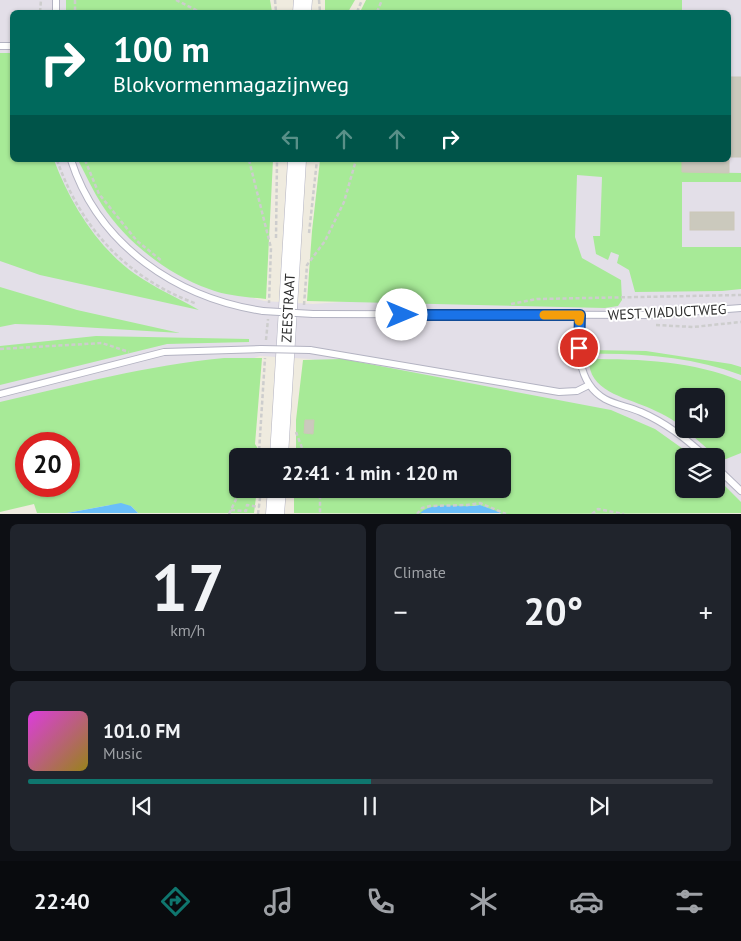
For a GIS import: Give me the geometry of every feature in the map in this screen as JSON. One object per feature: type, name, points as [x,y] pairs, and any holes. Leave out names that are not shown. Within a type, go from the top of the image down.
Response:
[{"type":"main road","name":"ZEESTRAAT","points":[[279,448],[297,162]]},
{"type":"main road","points":[[275,514],[276,498]]},
{"type":"lane","name":"WEST VIADUCTWEG","points":[[72,162],[89,200],[103,220],[126,247],[145,265],[194,293],[226,305],[263,312],[313,314],[679,314],[741,308]]},
{"type":"lane","points":[[580,315],[579,356],[582,372],[589,385],[604,399],[641,412],[670,428],[695,448]]},
{"type":"lane","points":[[0,394],[164,352],[261,349],[310,350],[559,392],[571,393],[589,385]]},
{"type":"lane","points":[[725,475],[741,491]]},
{"type":"path","points":[[176,0],[196,10]]},
{"type":"path","points":[[86,162],[99,194],[137,241],[168,266]]},
{"type":"path","name":"WEST VIADUCTWEG","points":[[506,306],[537,299],[741,295]]},
{"type":"path","points":[[0,349],[102,343],[145,357]]},
{"type":"path","points":[[230,514],[237,498]]},
{"type":"path","points":[[258,514],[260,498]]},
{"type":"path","points":[[320,498],[320,514]]},
{"type":"path","points":[[417,514],[422,508],[430,506],[480,503],[506,514]]},
{"type":"path","points":[[231,510],[246,511],[247,505],[259,506]]},
{"type":"path","points":[[592,514],[598,509],[624,514]]},
{"type":"shaded area","points":[[0,0],[80,0],[81,10],[10,10],[10,162],[96,162],[217,288],[264,301],[313,304],[384,299],[532,230],[580,162],[731,162],[731,10],[621,10],[621,0],[741,0],[741,513],[725,498],[725,448],[675,448],[675,450],[627,421],[310,359],[260,356],[0,420]]},
{"type":"green space","points":[[66,0],[270,0],[272,10],[66,10]]},
{"type":"green space","points":[[325,0],[355,0],[349,10],[325,10]]},
{"type":"green space","points":[[366,0],[682,0],[682,10],[361,10]]},
{"type":"green space","points":[[0,53],[10,53],[10,162],[55,162],[68,192],[86,223],[109,251],[135,274],[199,310],[40,275],[0,261]]},
{"type":"green space","points":[[79,162],[273,162],[266,299],[230,295],[193,283],[178,275],[135,244],[112,219],[99,200]]},
{"type":"green space","points":[[320,162],[682,162],[683,172],[741,173],[741,182],[682,182],[682,247],[741,247],[741,289],[635,292],[629,270],[617,263],[619,255],[611,252],[608,260],[596,254],[593,236],[600,236],[602,177],[577,175],[575,237],[582,258],[621,280],[622,300],[618,306],[605,308],[307,301]]},
{"type":"green space","points":[[0,287],[77,310],[180,333],[48,325],[15,324],[0,327]]},
{"type":"green space","points":[[96,336],[249,339],[249,342],[167,344],[0,385],[0,346]]},
{"type":"green space","points":[[590,350],[646,351],[731,364],[741,367],[741,375],[685,360],[647,355],[590,354]]},
{"type":"green space","points":[[224,358],[262,358],[255,444],[258,448],[229,448],[229,498],[256,498],[254,513],[138,513],[131,506],[110,505],[67,513],[37,513],[34,504],[0,512],[0,402],[167,365]]},
{"type":"green space","points":[[343,359],[611,410],[655,429],[682,448],[675,448],[675,498],[725,498],[725,486],[741,502],[741,513],[502,514],[480,505],[463,507],[442,506],[420,514],[294,513],[294,498],[511,498],[511,448],[296,448],[296,420],[303,360]]},
{"type":"green space","points":[[589,359],[666,362],[704,369],[741,381],[741,453],[725,459],[725,448],[707,448],[695,438],[725,438],[725,388],[675,388],[675,422],[661,413],[609,391],[594,379],[590,370]]},
{"type":"water","points":[[121,503],[131,506],[138,513],[67,513]]},
{"type":"water","points":[[480,505],[502,513],[420,513],[426,509],[440,506]]},
{"type":"building","points":[[731,77],[741,77],[741,157],[731,157]]},
{"type":"building","points":[[682,162],[729,162],[729,173],[682,172]]},
{"type":"building","points":[[690,212],[734,212],[734,230],[690,230]]},
{"type":"building","points":[[305,420],[314,420],[313,434],[304,433]]},
{"type":"slow traffic","points":[[544,315],[580,315],[579,321]]},
{"type":"route","points":[[402,315],[580,315],[579,348]]}]
